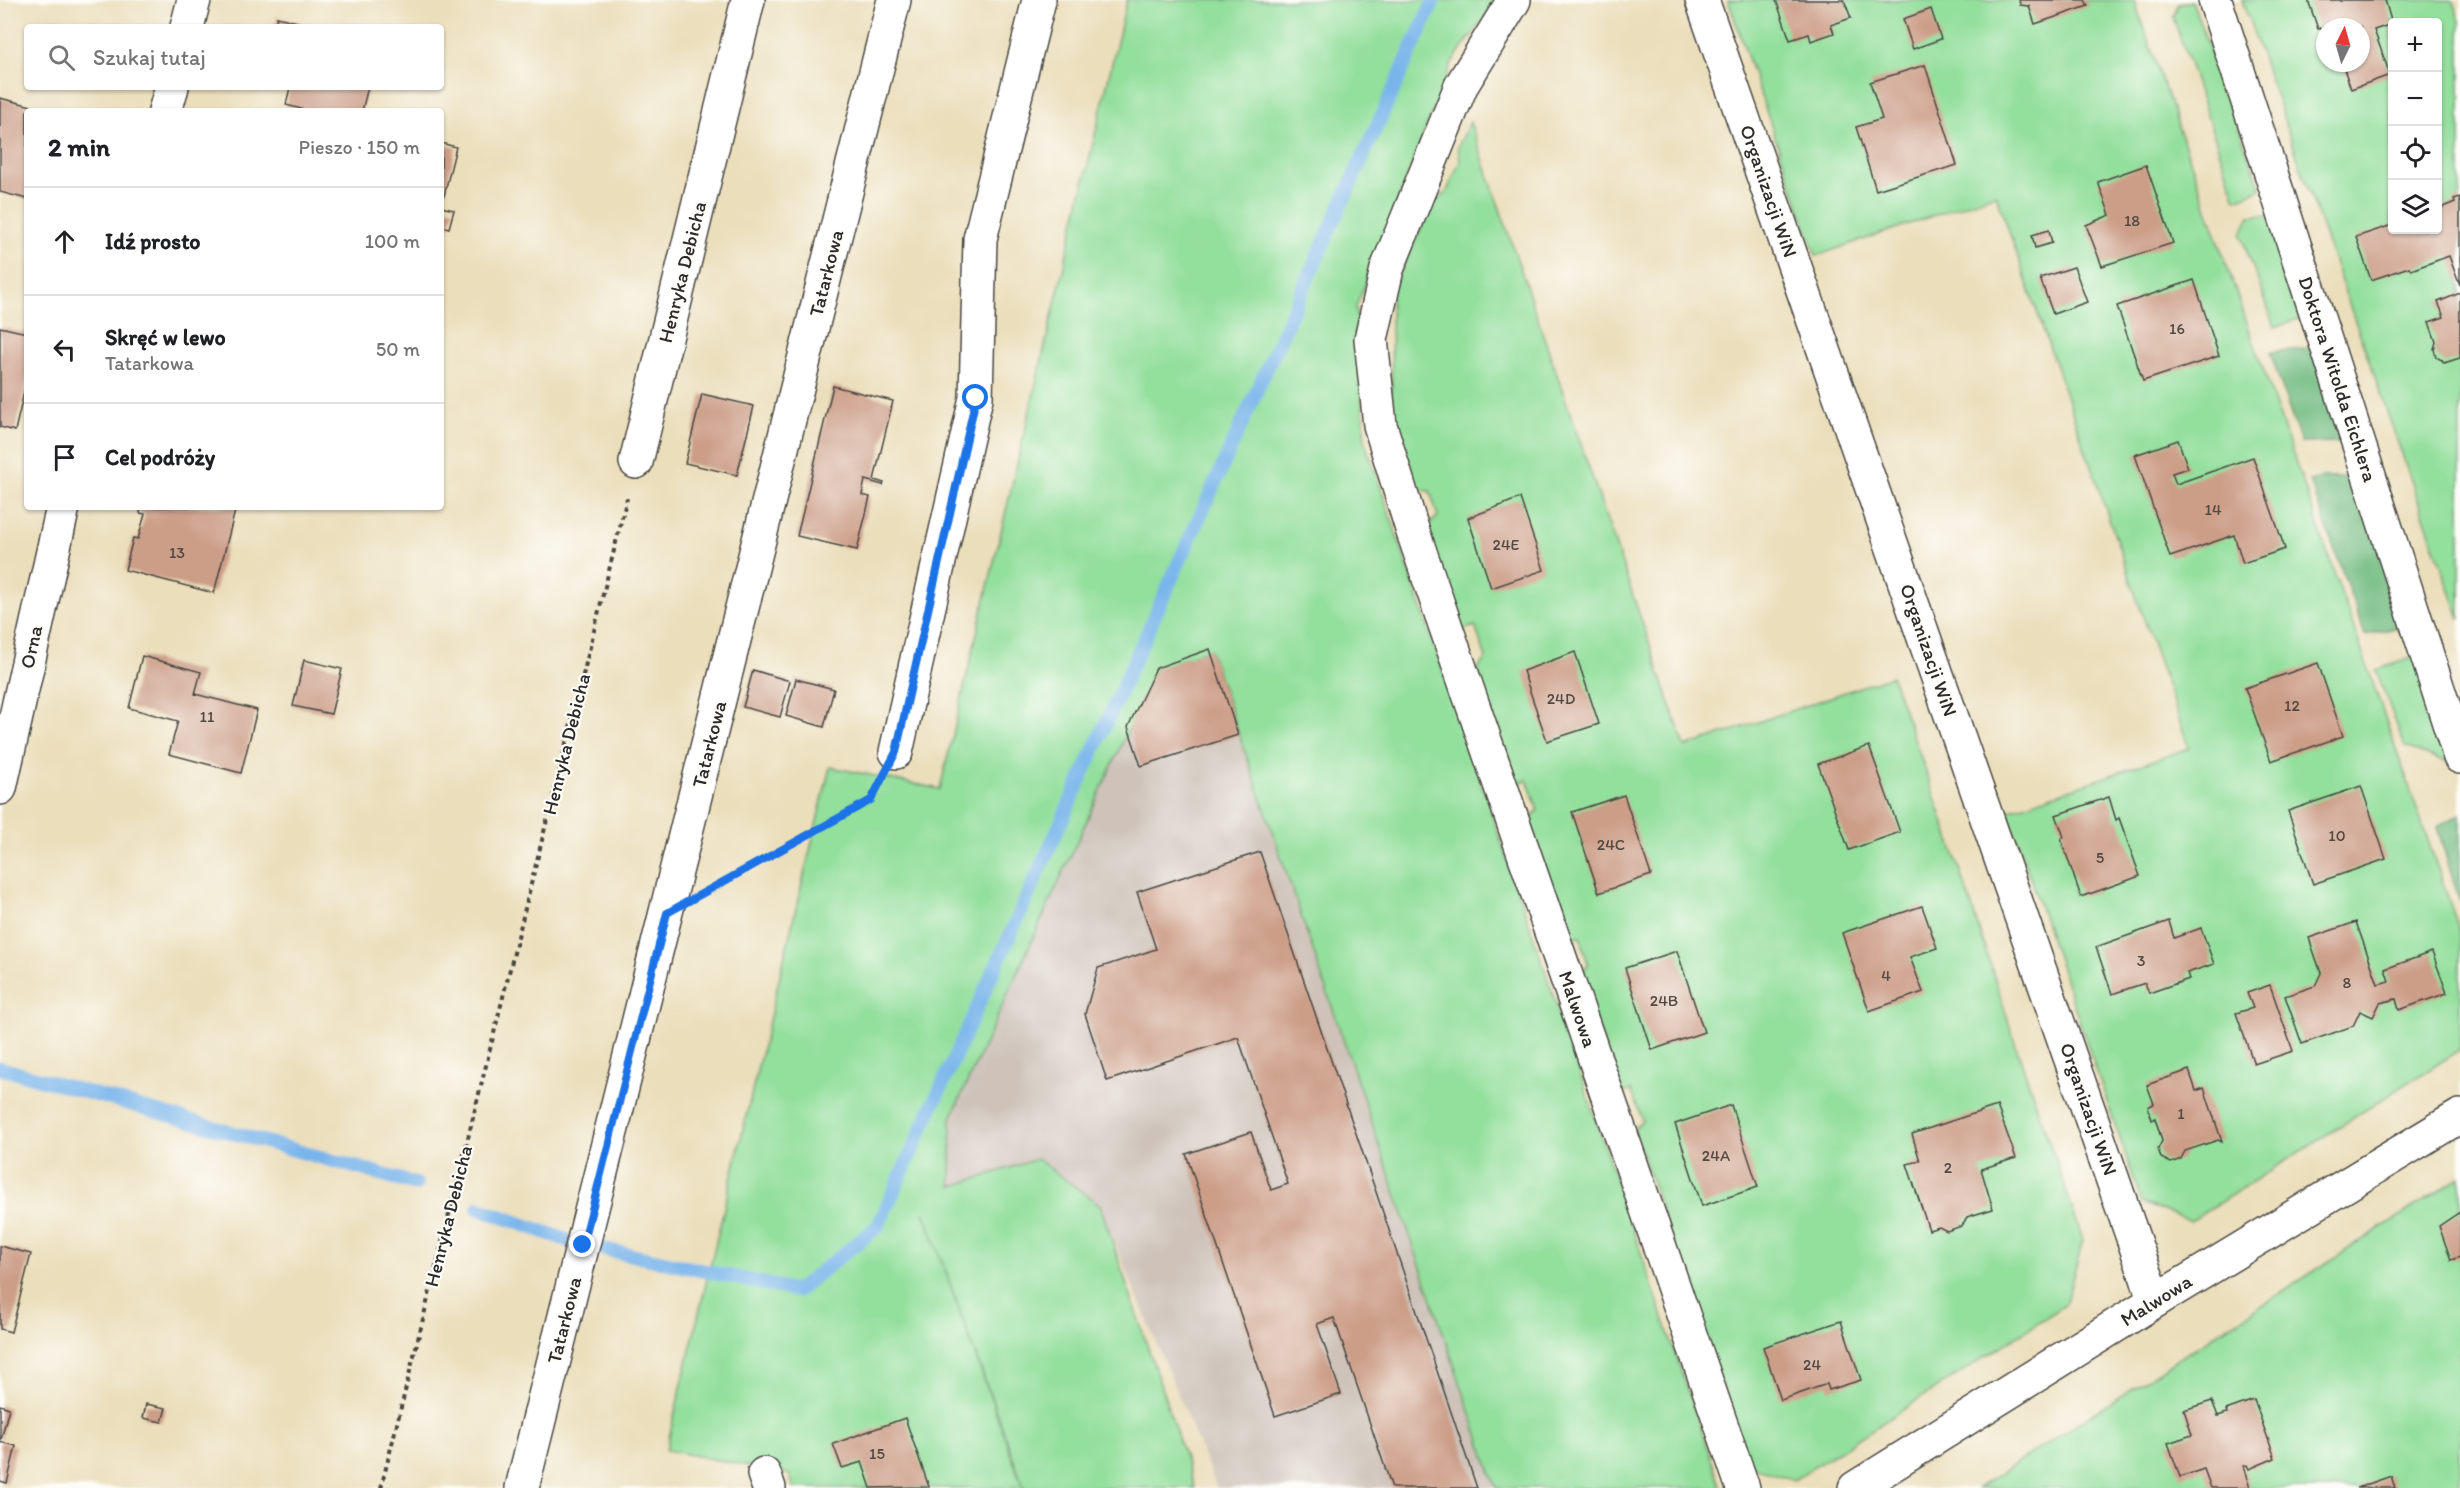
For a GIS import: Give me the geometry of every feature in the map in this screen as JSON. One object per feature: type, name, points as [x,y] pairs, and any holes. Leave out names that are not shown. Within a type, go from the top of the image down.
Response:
[{"type":"street","points":[[188,24],[194,0]]},
{"type":"street","name":"Henryka Debicha","points":[[636,462],[748,0]]},
{"type":"street","name":"Tatarkowa","points":[[522,1488],[894,0]]},
{"type":"street","points":[[896,752],[976,398],[980,239],[1039,0]]},
{"type":"street","name":"Malwowa","points":[[1514,0],[1457,97],[1387,269],[1371,339],[1380,425],[1412,529],[1743,1488]]},
{"type":"street","name":"Organizacji WiN","points":[[1702,0],[2155,1301]]},
{"type":"street","name":"Doktora Witolda Eichlera","points":[[2215,0],[2460,757]]},
{"type":"street","points":[[166,108],[170,90]]},
{"type":"street","name":"Orna","points":[[0,788],[62,510]]},
{"type":"street","name":"Malwowa","points":[[1855,1488],[2155,1301],[2460,1116]]},
{"type":"path","name":"Henryka Debicha","points":[[381,1488],[636,462]]},
{"type":"path","points":[[667,913],[871,800],[896,752]]},
{"type":"shaded area","points":[[1210,649],[1495,1488],[1217,1488],[1099,1205],[951,1187],[951,1112],[1156,668]]},
{"type":"green space","points":[[1127,0],[1497,0],[1452,62],[1356,307],[1365,442],[1721,1488],[1496,1488],[1210,649],[1156,669],[951,1118],[951,1187],[1037,1159],[1100,1205],[1195,1488],[1024,1488],[924,1212],[1023,1488],[794,1488],[789,1474],[666,1450],[830,767],[940,789]]},
{"type":"green space","points":[[1728,0],[2134,0],[2460,932],[2460,1050],[2191,1221],[2142,1203],[2007,811],[2189,748],[1996,194],[1816,256]]},
{"type":"green space","points":[[2242,0],[2452,0],[2460,21],[2460,619]]},
{"type":"green space","points":[[2192,1],[2261,189],[2236,199],[2173,17],[2179,3]]},
{"type":"green space","points":[[1470,122],[1685,747],[1892,676],[1958,863],[2016,1046],[2083,1240],[2065,1305],[1794,1480],[1750,1466],[1634,1130],[1642,1120],[1631,1090],[1621,1094],[1580,976],[1588,964],[1580,936],[1568,939],[1528,822],[1538,810],[1527,780],[1514,785],[1476,671],[1486,658],[1475,626],[1462,630],[1426,528],[1438,516],[1430,491],[1413,489],[1392,424],[1391,292],[1432,205],[1446,193],[1460,161],[1458,147]]},
{"type":"green space","points":[[2269,215],[2304,317],[2275,327],[2241,235],[2250,216]]},
{"type":"green space","points":[[2314,348],[2340,442],[2301,443],[2270,352]]},
{"type":"green space","points":[[2362,477],[2408,625],[2365,635],[2310,481],[2321,478]]},
{"type":"green space","points":[[2418,656],[2454,764],[2405,747],[2376,670]]},
{"type":"green space","points":[[2460,814],[2460,902],[2437,827]]},
{"type":"green space","points":[[2460,1177],[2460,1488],[1978,1488]]},
{"type":"building","points":[[1776,0],[1844,0],[1851,18],[1831,25],[1834,33],[1811,41],[1809,34],[1790,40]]},
{"type":"building","points":[[2019,0],[2085,0],[2088,6],[2035,24],[2029,6],[2020,5]]},
{"type":"building","points":[[2308,0],[2385,0],[2390,18],[2388,18],[2388,25],[2374,30],[2388,69],[2388,76],[2351,89],[2345,72],[2370,72],[2370,18],[2316,18],[2316,23]]},
{"type":"building","points":[[1931,9],[1941,39],[1913,49],[1903,19]]},
{"type":"building","points":[[277,17],[306,24],[275,24]]},
{"type":"building","points":[[1925,65],[1957,165],[1876,190],[1856,127],[1882,119],[1870,82]]},
{"type":"building","points":[[289,90],[367,90],[363,108],[298,108],[286,105]]},
{"type":"building","points":[[0,98],[39,108],[24,108],[24,198],[0,192]]},
{"type":"building","points":[[444,144],[456,147],[444,196]]},
{"type":"building","points":[[2146,165],[2173,243],[2102,266],[2086,225],[2110,215],[2098,182]]},
{"type":"building","points":[[2460,197],[2460,286],[2449,256],[2411,270],[2409,267],[2371,280],[2356,237],[2388,226],[2388,234],[2442,234],[2442,207],[2455,202],[2454,199]]},
{"type":"building","points":[[444,208],[454,210],[449,228],[444,227]]},
{"type":"building","points":[[2049,230],[2052,243],[2035,248],[2032,235]]},
{"type":"building","points":[[2074,267],[2087,302],[2053,314],[2040,278]]},
{"type":"building","points":[[2194,280],[2219,356],[2143,381],[2117,306]]},
{"type":"building","points":[[2460,293],[2460,358],[2444,363],[2436,357],[2434,349],[2436,342],[2429,322],[2444,317],[2438,302]]},
{"type":"building","points":[[0,327],[24,332],[24,392],[15,431],[0,427]]},
{"type":"building","points":[[833,386],[893,401],[874,480],[884,483],[883,485],[865,480],[862,495],[870,497],[857,550],[797,536]]},
{"type":"building","points":[[702,394],[754,406],[737,475],[685,463]]},
{"type":"building","points":[[2178,440],[2188,468],[2172,473],[2176,484],[2253,457],[2285,549],[2243,563],[2234,535],[2170,557],[2135,455]]},
{"type":"building","points":[[1520,498],[1544,570],[1491,588],[1468,518]]},
{"type":"building","points":[[140,510],[235,510],[214,593],[125,570],[133,538],[138,539],[145,514],[140,513]]},
{"type":"building","points":[[1210,649],[1238,735],[1141,766],[1128,727],[1156,668]]},
{"type":"building","points":[[1575,652],[1599,724],[1547,741],[1523,671]]},
{"type":"building","points":[[142,656],[201,672],[195,694],[257,710],[241,773],[169,754],[178,721],[129,708]]},
{"type":"building","points":[[304,660],[342,669],[331,714],[293,706]]},
{"type":"building","points":[[2318,663],[2343,736],[2271,761],[2245,688]]},
{"type":"building","points":[[753,670],[790,681],[780,717],[743,707]]},
{"type":"building","points":[[796,679],[834,689],[824,727],[786,716]]},
{"type":"building","points":[[1869,746],[1900,832],[1849,850],[1818,764]]},
{"type":"building","points":[[2361,786],[2386,859],[2313,884],[2288,811]]},
{"type":"building","points":[[1624,795],[1651,875],[1599,893],[1572,812]]},
{"type":"building","points":[[2109,797],[2116,820],[2119,818],[2140,876],[2081,897],[2061,839],[2064,837],[2056,815]]},
{"type":"building","points":[[1260,852],[1477,1488],[1392,1488],[1334,1318],[1317,1324],[1341,1394],[1275,1416],[1186,1154],[1251,1132],[1271,1190],[1288,1184],[1238,1037],[1107,1081],[1085,1014],[1098,968],[1156,949],[1137,892]]},
{"type":"building","points":[[1922,906],[1937,948],[1910,957],[1923,992],[1869,1011],[1842,933]]},
{"type":"building","points":[[2169,921],[2174,938],[2201,928],[2214,964],[2187,973],[2189,979],[2149,993],[2145,983],[2112,994],[2096,947]]},
{"type":"building","points":[[2356,922],[2378,984],[2389,981],[2385,969],[2432,952],[2447,993],[2399,1010],[2396,999],[2380,1003],[2373,1017],[2360,1011],[2353,1026],[2302,1044],[2285,996],[2315,986],[2321,973],[2309,938]]},
{"type":"building","points":[[1677,951],[1704,1032],[1652,1050],[1625,968]]},
{"type":"building","points":[[2270,985],[2293,1051],[2254,1064],[2236,1013],[2253,1008],[2247,993]]},
{"type":"building","points":[[2189,1070],[2196,1091],[2204,1088],[2222,1142],[2218,1140],[2185,1151],[2181,1159],[2171,1163],[2161,1158],[2158,1149],[2162,1141],[2155,1118],[2152,1120],[2148,1107],[2154,1104],[2147,1085]]},
{"type":"building","points":[[1731,1105],[1758,1187],[1702,1206],[1675,1124]]},
{"type":"building","points":[[1997,1106],[2016,1158],[1981,1169],[1993,1209],[1967,1217],[1962,1226],[1947,1231],[1939,1227],[1929,1230],[1907,1164],[1920,1161],[1912,1134]]},
{"type":"building","points":[[2460,1212],[2460,1257],[2451,1260],[2439,1226]]},
{"type":"building","points":[[0,1246],[31,1254],[11,1332],[0,1329]]},
{"type":"building","points":[[1841,1321],[1861,1380],[1829,1390],[1827,1384],[1781,1400],[1763,1347]]},
{"type":"building","points":[[2254,1400],[2275,1458],[2249,1469],[2247,1465],[2243,1466],[2250,1488],[2211,1488],[2204,1469],[2180,1477],[2168,1443],[2192,1435],[2184,1410],[2212,1401],[2218,1416],[2227,1413],[2226,1410]]},
{"type":"building","points":[[146,1404],[166,1408],[162,1422],[143,1418]]},
{"type":"building","points":[[0,1405],[9,1408],[1,1440],[0,1440]]},
{"type":"building","points":[[905,1418],[929,1487],[871,1488],[862,1462],[842,1468],[833,1444]]},
{"type":"building","points":[[0,1442],[16,1446],[7,1483],[0,1481]]},
{"type":"building","points":[[2391,1476],[2395,1488],[2357,1488]]},
{"type":"waterway","points":[[599,1248],[797,1291],[878,1226],[1434,0]]},
{"type":"waterway","points":[[0,1068],[416,1184]]},
{"type":"waterway","points":[[478,1208],[572,1242]]},
{"type":"route","points":[[583,1245],[667,913],[871,800],[896,752],[976,398]]}]
